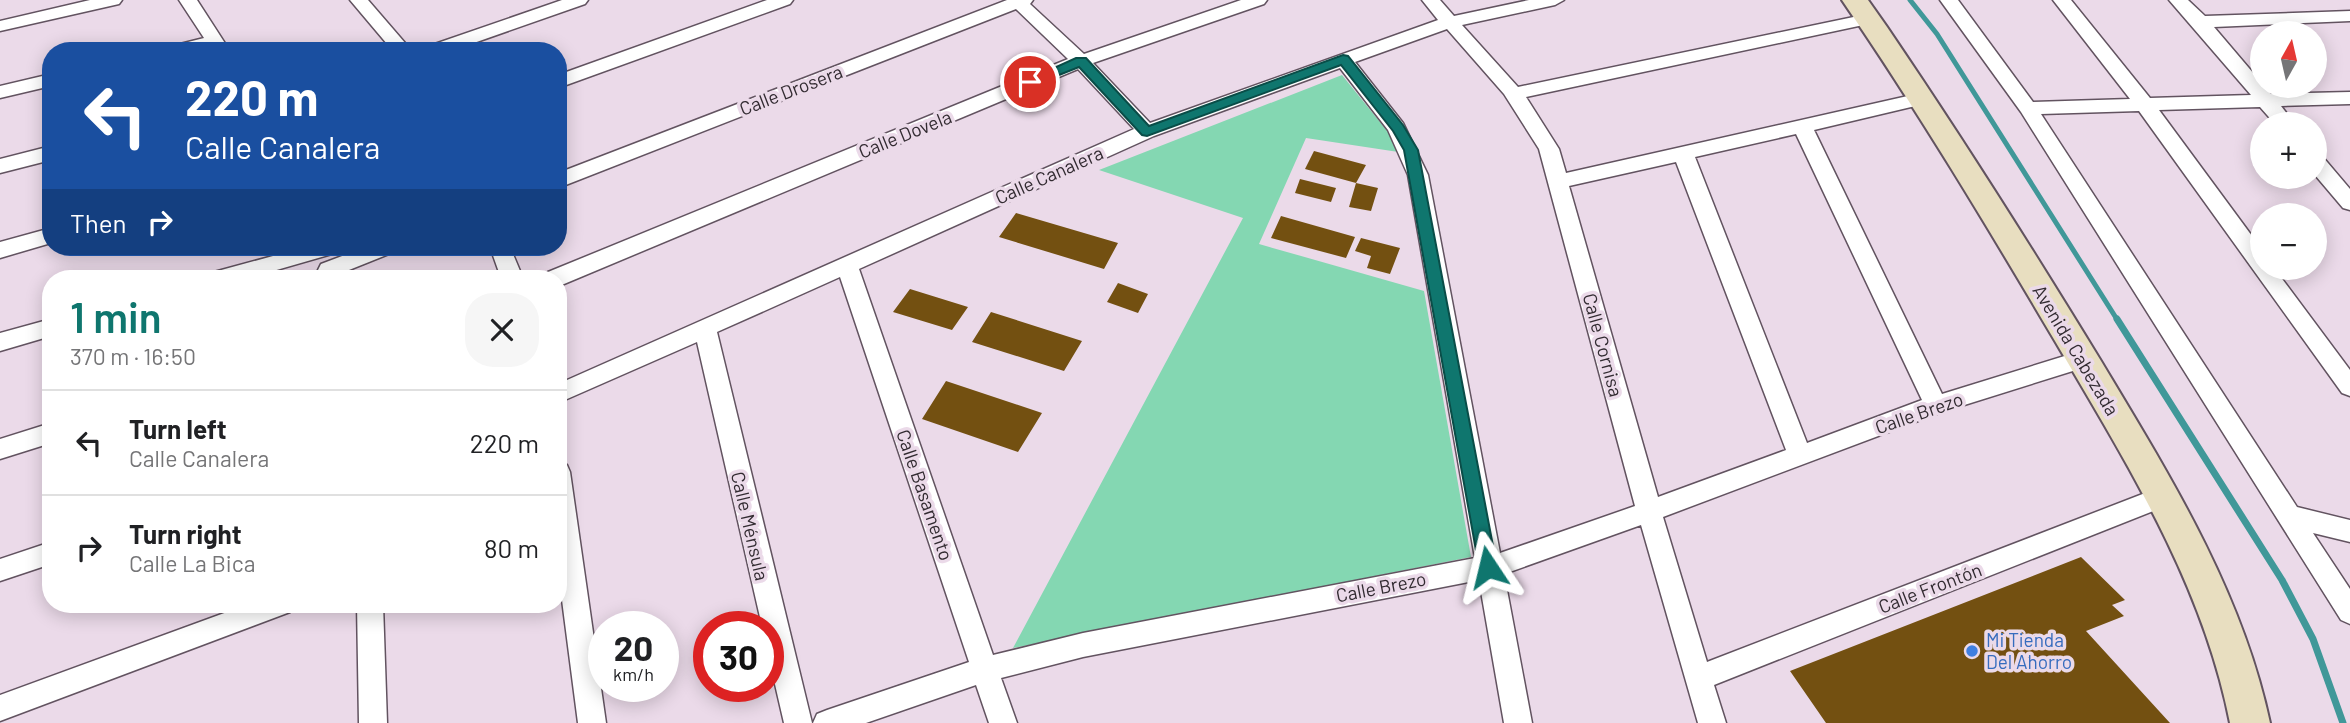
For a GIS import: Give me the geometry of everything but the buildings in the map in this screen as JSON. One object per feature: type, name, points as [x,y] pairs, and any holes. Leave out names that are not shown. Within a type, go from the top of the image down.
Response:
[{"type":"main road","name":"Avenida Cabezada","points":[[1861,10],[1921,99],[2084,359],[2162,497],[2223,621],[2243,679],[2250,723]]},
{"type":"street","points":[[0,26],[113,0]]},
{"type":"street","points":[[188,0],[215,42]]},
{"type":"street","points":[[458,42],[579,0]]},
{"type":"street","points":[[567,79],[784,0]]},
{"type":"street","name":"Calle Drosera","points":[[567,161],[984,0]]},
{"type":"street","name":"Calle Dovela","points":[[567,273],[1081,61],[1258,0]]},
{"type":"street","name":"Calle Cornisa","points":[[1431,0],[1513,94],[1540,129],[1549,149],[1649,510],[1712,723]]},
{"type":"street","name":"Calle Canalera","points":[[567,390],[1147,131],[1449,22],[1555,0]]},
{"type":"street","points":[[1949,0],[2028,108],[2350,612]]},
{"type":"street","points":[[2062,0],[2144,105],[2250,249]]},
{"type":"street","points":[[2178,0],[2200,22],[2275,112]]},
{"type":"street","points":[[364,1],[396,42]]},
{"type":"street","points":[[1019,1],[1147,131]]},
{"type":"street","name":"Calle Drosera","points":[[567,177],[1019,1]]},
{"type":"street","points":[[1513,94],[1861,10]]},
{"type":"street","points":[[2200,22],[2350,16]]},
{"type":"street","points":[[1343,59],[1398,129],[1411,150],[1518,723]]},
{"type":"street","points":[[0,92],[42,82]]},
{"type":"street","points":[[2028,108],[2350,98]]},
{"type":"street","points":[[1558,182],[1921,99]]},
{"type":"street","points":[[1803,128],[1936,405]]},
{"type":"street","points":[[1683,153],[1800,456]]},
{"type":"street","points":[[0,166],[42,155]]},
{"type":"street","points":[[2327,175],[2350,203]]},
{"type":"street","points":[[0,250],[42,238]]},
{"type":"street","points":[[249,270],[296,256]]},
{"type":"street","points":[[338,270],[368,256]]},
{"type":"street","name":"Calle Basamento","points":[[847,266],[1003,723]]},
{"type":"street","points":[[2272,280],[2350,387]]},
{"type":"street","name":"Calle Ménsula","points":[[705,328],[797,723]]},
{"type":"street","points":[[0,342],[42,330]]},
{"type":"street","name":"Calle Brezo","points":[[827,723],[984,670],[1083,645],[1488,567],[1531,555],[1936,405],[2084,359]]},
{"type":"street","points":[[0,449],[42,436]]},
{"type":"street","name":"Calle Frontón","points":[[1699,678],[2162,497]]},
{"type":"street","points":[[2290,516],[2350,531]]},
{"type":"street","points":[[567,538],[592,723]]},
{"type":"street","points":[[0,570],[42,556]]},
{"type":"street","points":[[0,708],[257,613]]},
{"type":"street","points":[[370,613],[373,723]]},
{"type":"green space","points":[[1342,75],[1405,153],[1306,138],[1259,244],[1424,291],[1471,557],[1013,648],[1243,218],[1099,170]]},
{"type":"waterway","points":[[1910,0],[1937,34],[2118,321]]},
{"type":"waterway","points":[[2117,319],[2282,580],[2313,639],[2343,723]]},
{"type":"place","name":"Mi Tienda Del Ahorro","points":[[1972,651]]},
{"type":"route","points":[[1030,82],[1081,61],[1147,131],[1343,59],[1398,129],[1411,150],[1418,175],[1488,567]]}]
